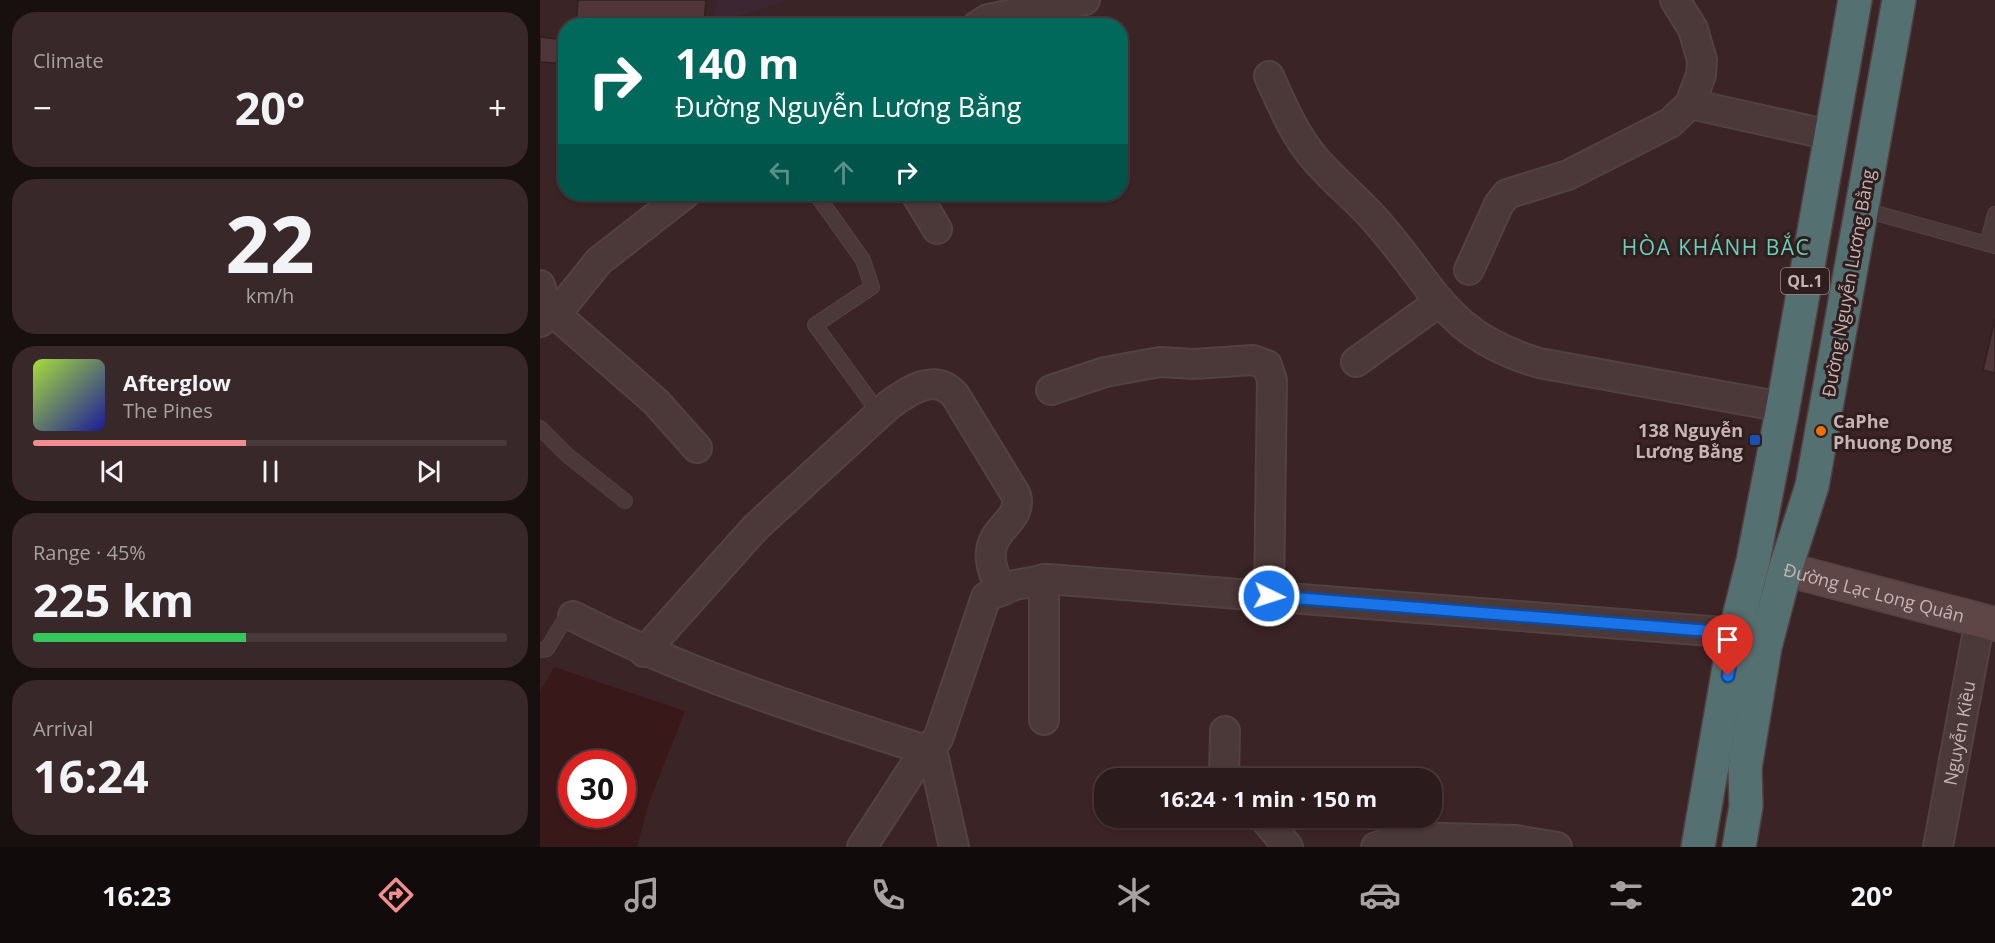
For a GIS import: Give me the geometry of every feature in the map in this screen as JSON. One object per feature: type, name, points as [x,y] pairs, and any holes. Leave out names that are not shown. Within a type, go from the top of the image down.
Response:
[{"type":"highway","name":"QL.1","points":[[1698,847],[1735,633],[1753,561],[1784,407],[1855,0]]},
{"type":"highway","name":"Đường Nguyễn Lương Bằng","points":[[1739,847],[1746,806],[1745,768],[1765,647],[1786,567],[1812,486],[1899,0]]},
{"type":"street","points":[[998,18],[1085,0]]},
{"type":"street","points":[[1469,270],[1499,204],[1507,194],[1568,175],[1670,123],[1690,104],[1701,75],[1702,60],[1693,29],[1675,0]]},
{"type":"street","points":[[1269,76],[1291,122],[1315,159],[1377,222],[1439,302],[1474,335],[1521,357],[1593,374],[1784,407]]},
{"type":"street","points":[[1690,104],[1830,135]]},
{"type":"street","points":[[546,317],[566,302],[599,261],[676,201]]},
{"type":"street","points":[[920,201],[937,229]]},
{"type":"street","points":[[540,285],[546,317],[656,402],[697,448]]},
{"type":"street","points":[[1356,362],[1439,302]]},
{"type":"street","points":[[1051,390],[1105,372],[1160,362],[1194,364],[1254,360],[1268,365],[1272,380],[1273,415],[1269,596]]},
{"type":"street","points":[[644,652],[756,527],[879,413],[906,393],[930,384],[945,386],[956,395],[1008,479],[1018,500],[1013,513],[994,539],[989,554],[990,565],[1002,591]]},
{"type":"street","name":"Đường Lạc Long Quân","points":[[1753,561],[1786,567],[1988,622]]},
{"type":"street","points":[[1044,579],[1044,720]]},
{"type":"street","points":[[862,847],[928,748],[938,740],[986,597],[1044,579],[1735,633]]},
{"type":"street","points":[[573,616],[644,652],[733,688],[928,748]]},
{"type":"street","name":"Nguyễn Kiều","points":[[1938,847],[1988,622]]},
{"type":"street","points":[[1224,768],[1225,731]]},
{"type":"street","points":[[928,748],[954,847]]},
{"type":"street","points":[[1272,828],[1288,847]]},
{"type":"street","points":[[1376,847],[1409,837],[1516,840],[1557,847]]},
{"type":"lane","points":[[821,201],[863,260],[872,287],[815,325],[879,413]]},
{"type":"lane","points":[[1861,209],[1991,245],[1995,214]]},
{"type":"lane","points":[[540,428],[566,454],[625,501]]},
{"type":"lane","points":[[540,650],[547,649],[565,619],[573,616]]},
{"type":"shaded area","points":[[717,0],[790,0],[732,18],[714,18]]},
{"type":"shaded area","points":[[554,667],[685,711],[648,805],[637,847],[540,847],[540,691]]},
{"type":"building","points":[[578,0],[706,0],[705,18],[577,18]]},
{"type":"building","points":[[540,37],[558,39],[558,63],[540,62]]},
{"type":"building","points":[[1995,319],[1995,373],[1983,370]]},
{"type":"place","name":"CaPhe Phuong Dong","points":[[1821,431]]},
{"type":"place","name":"138 Nguyễn Lương Bằng","points":[[1755,440]]},
{"type":"district","name":"HÒA KHÁNH BẮC","points":[[1716,247]]},
{"type":"route","points":[[1269,596],[1735,633],[1728,676]]}]
